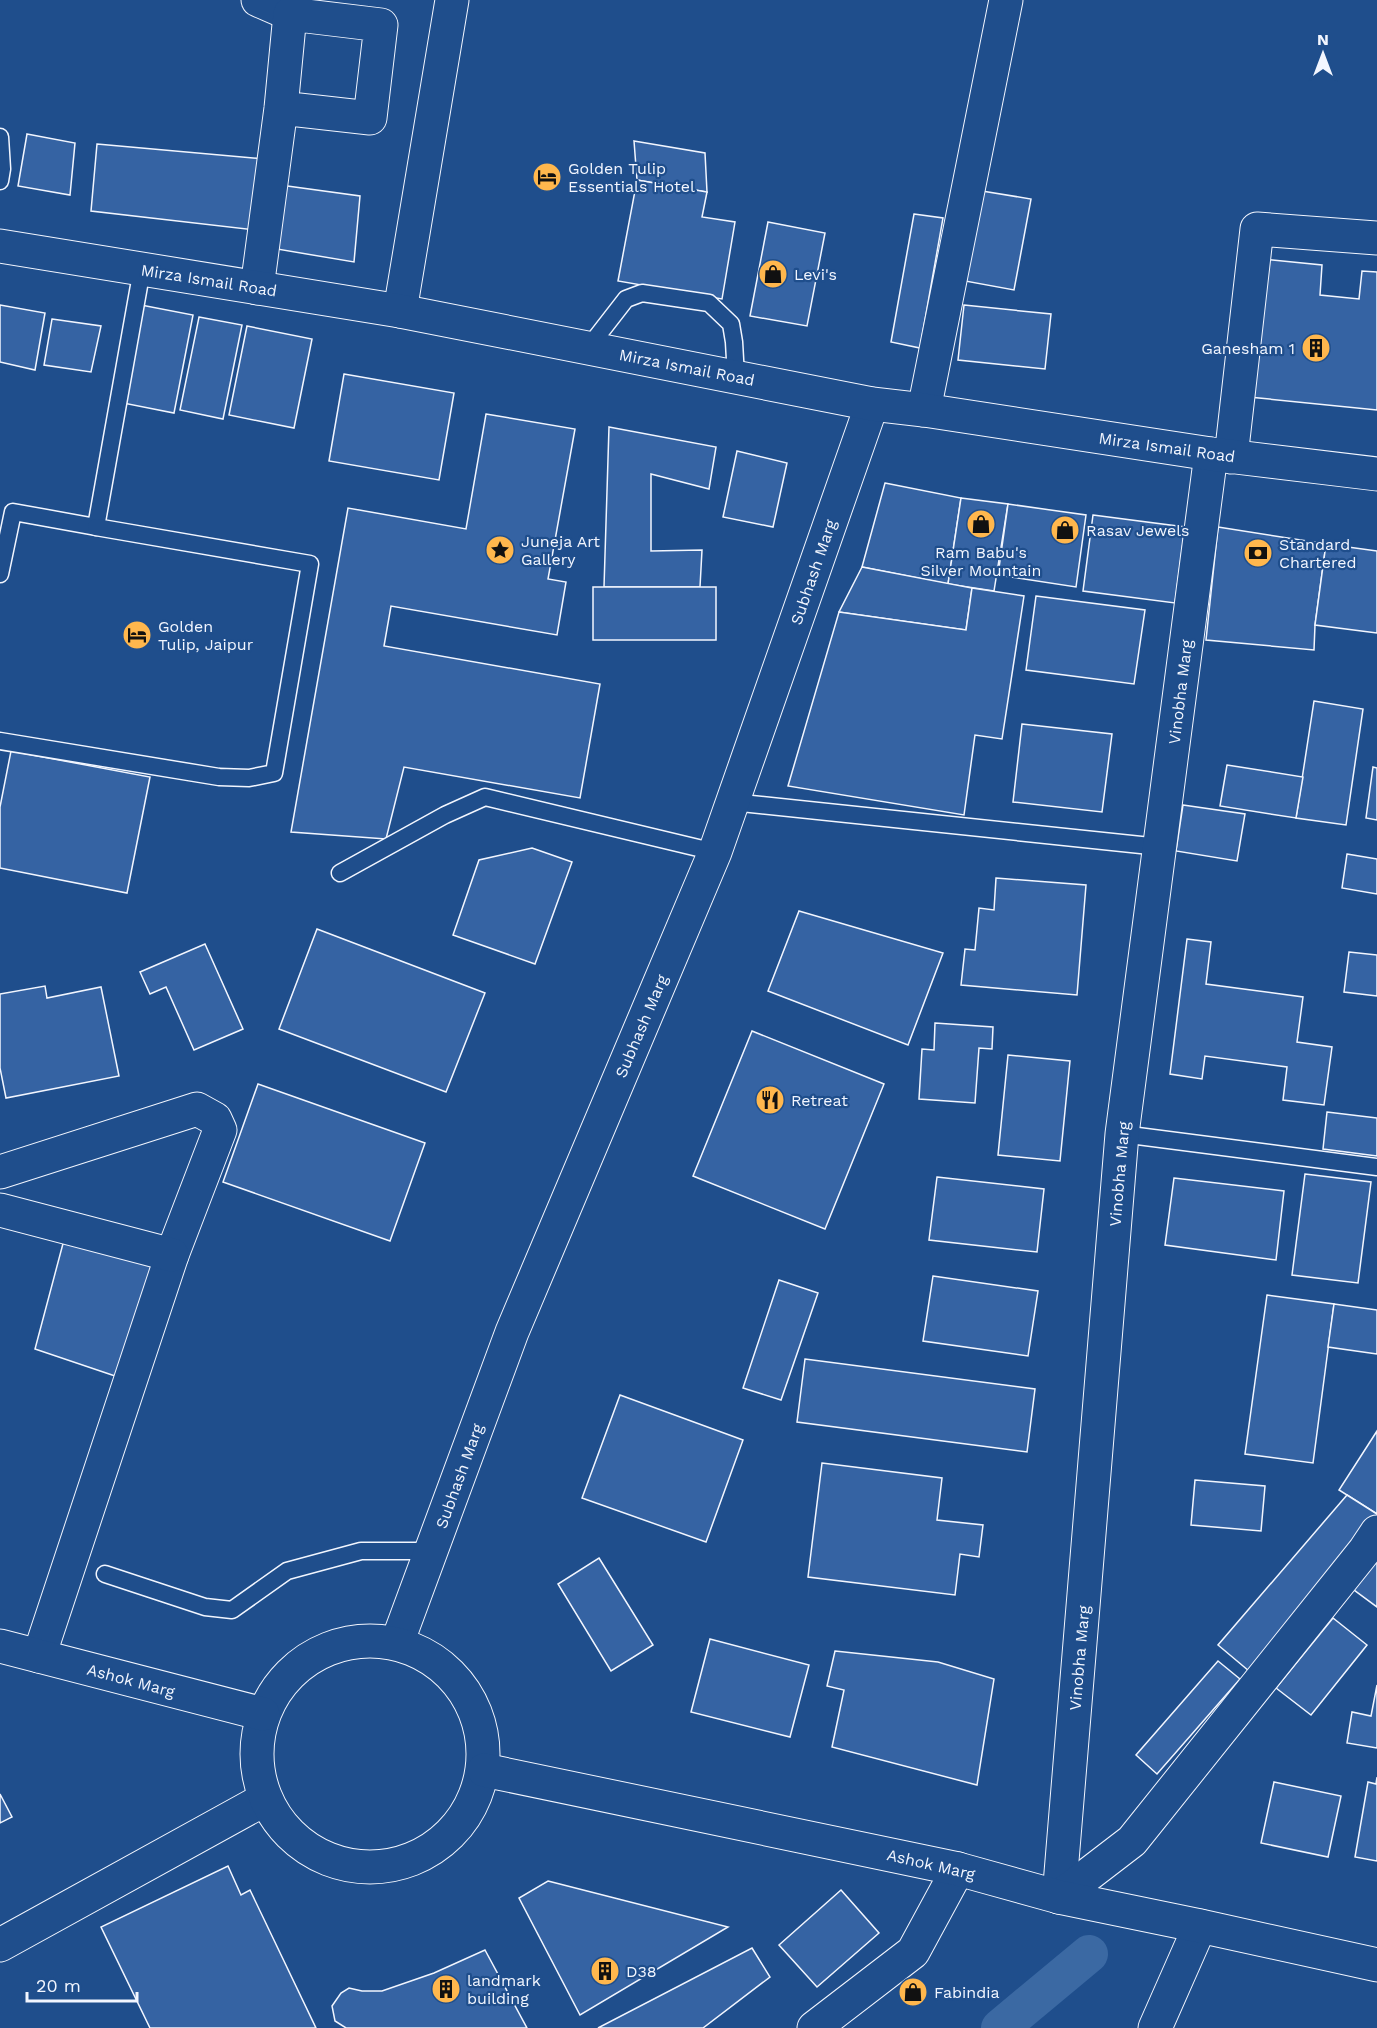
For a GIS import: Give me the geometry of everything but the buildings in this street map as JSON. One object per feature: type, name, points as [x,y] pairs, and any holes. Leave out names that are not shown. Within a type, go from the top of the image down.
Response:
[{"type":"main road","points":[[258,0],[290,14],[381,25],[370,118],[281,108]]},
{"type":"main road","points":[[400,311],[452,0]]},
{"type":"main road","points":[[924,410],[1006,0]]},
{"type":"main road","points":[[257,288],[281,108],[290,14]]},
{"type":"main road","name":"Vinobha Marg","points":[[1059,1897],[1122,1134],[1160,847],[1257,229],[1377,238]]},
{"type":"main road","name":"Mirza Ismail Road","points":[[0,246],[400,311],[872,404],[1221,456],[1377,474]]},
{"type":"main road","name":"Subhash Marg","points":[[397,1643],[512,1332],[715,852],[872,404]]},
{"type":"main road","points":[[0,1172],[197,1109],[214,1119],[220,1131],[172,1255],[39,1656]]},
{"type":"main road","points":[[0,1210],[172,1255]]},
{"type":"main road","points":[[1059,1897],[1132,1841],[1377,1532]]},
{"type":"main road","points":[[368,1640],[397,1643],[440,1663],[469,1695],[481,1725],[484,1770],[471,1810],[456,1830],[417,1858],[368,1868],[318,1856],[291,1837],[265,1799],[256,1756],[263,1714],[289,1673],[324,1649],[368,1640]]},
{"type":"main road","name":"Ashok Marg","points":[[0,1646],[263,1714]]},
{"type":"main road","name":"Ashok Marg","points":[[484,1770],[958,1869],[1059,1897],[1377,1965]]},
{"type":"main road","points":[[0,1945],[265,1799]]},
{"type":"main road","points":[[814,2028],[913,1952],[958,1869]]},
{"type":"main road","points":[[1155,2028],[1200,1926]]},
{"type":"lane","points":[[0,137],[2,169],[0,181]]},
{"type":"lane","points":[[96,527],[142,269]]},
{"type":"lane","points":[[588,348],[626,299],[642,293],[709,303],[731,324],[736,376]]},
{"type":"lane","points":[[0,574],[13,512],[310,564],[274,772],[249,778],[219,777],[0,741]]},
{"type":"lane","points":[[340,873],[445,815],[484,797],[715,852]]},
{"type":"lane","points":[[732,801],[1160,847]]},
{"type":"lane","points":[[1122,1134],[1377,1167]]},
{"type":"lane","points":[[105,1574],[205,1607],[232,1610],[287,1570],[361,1551],[431,1551]]},
{"type":"waterway","points":[[1000,2028],[1089,1954]]},
{"type":"place","name":"Golden Tulip Essentials Hotel","points":[[547,177]]},
{"type":"place","name":"Levi's","points":[[773,274]]},
{"type":"place","name":"Ganesham 1","points":[[1316,348]]},
{"type":"place","name":"Ram Babu's Silver Mountain","points":[[981,524]]},
{"type":"place","name":"Rasav Jewels","points":[[1065,530]]},
{"type":"place","name":"Juneja Art Gallery","points":[[500,550]]},
{"type":"place","name":"Standard Chartered","points":[[1258,553]]},
{"type":"place","name":"Golden Tulip, Jaipur","points":[[137,635]]},
{"type":"place","name":"Retreat","points":[[770,1100]]},
{"type":"place","name":"D38","points":[[605,1971]]},
{"type":"place","name":"landmark building","points":[[446,1989]]},
{"type":"place","name":"Fabindia","points":[[913,1992]]}]
